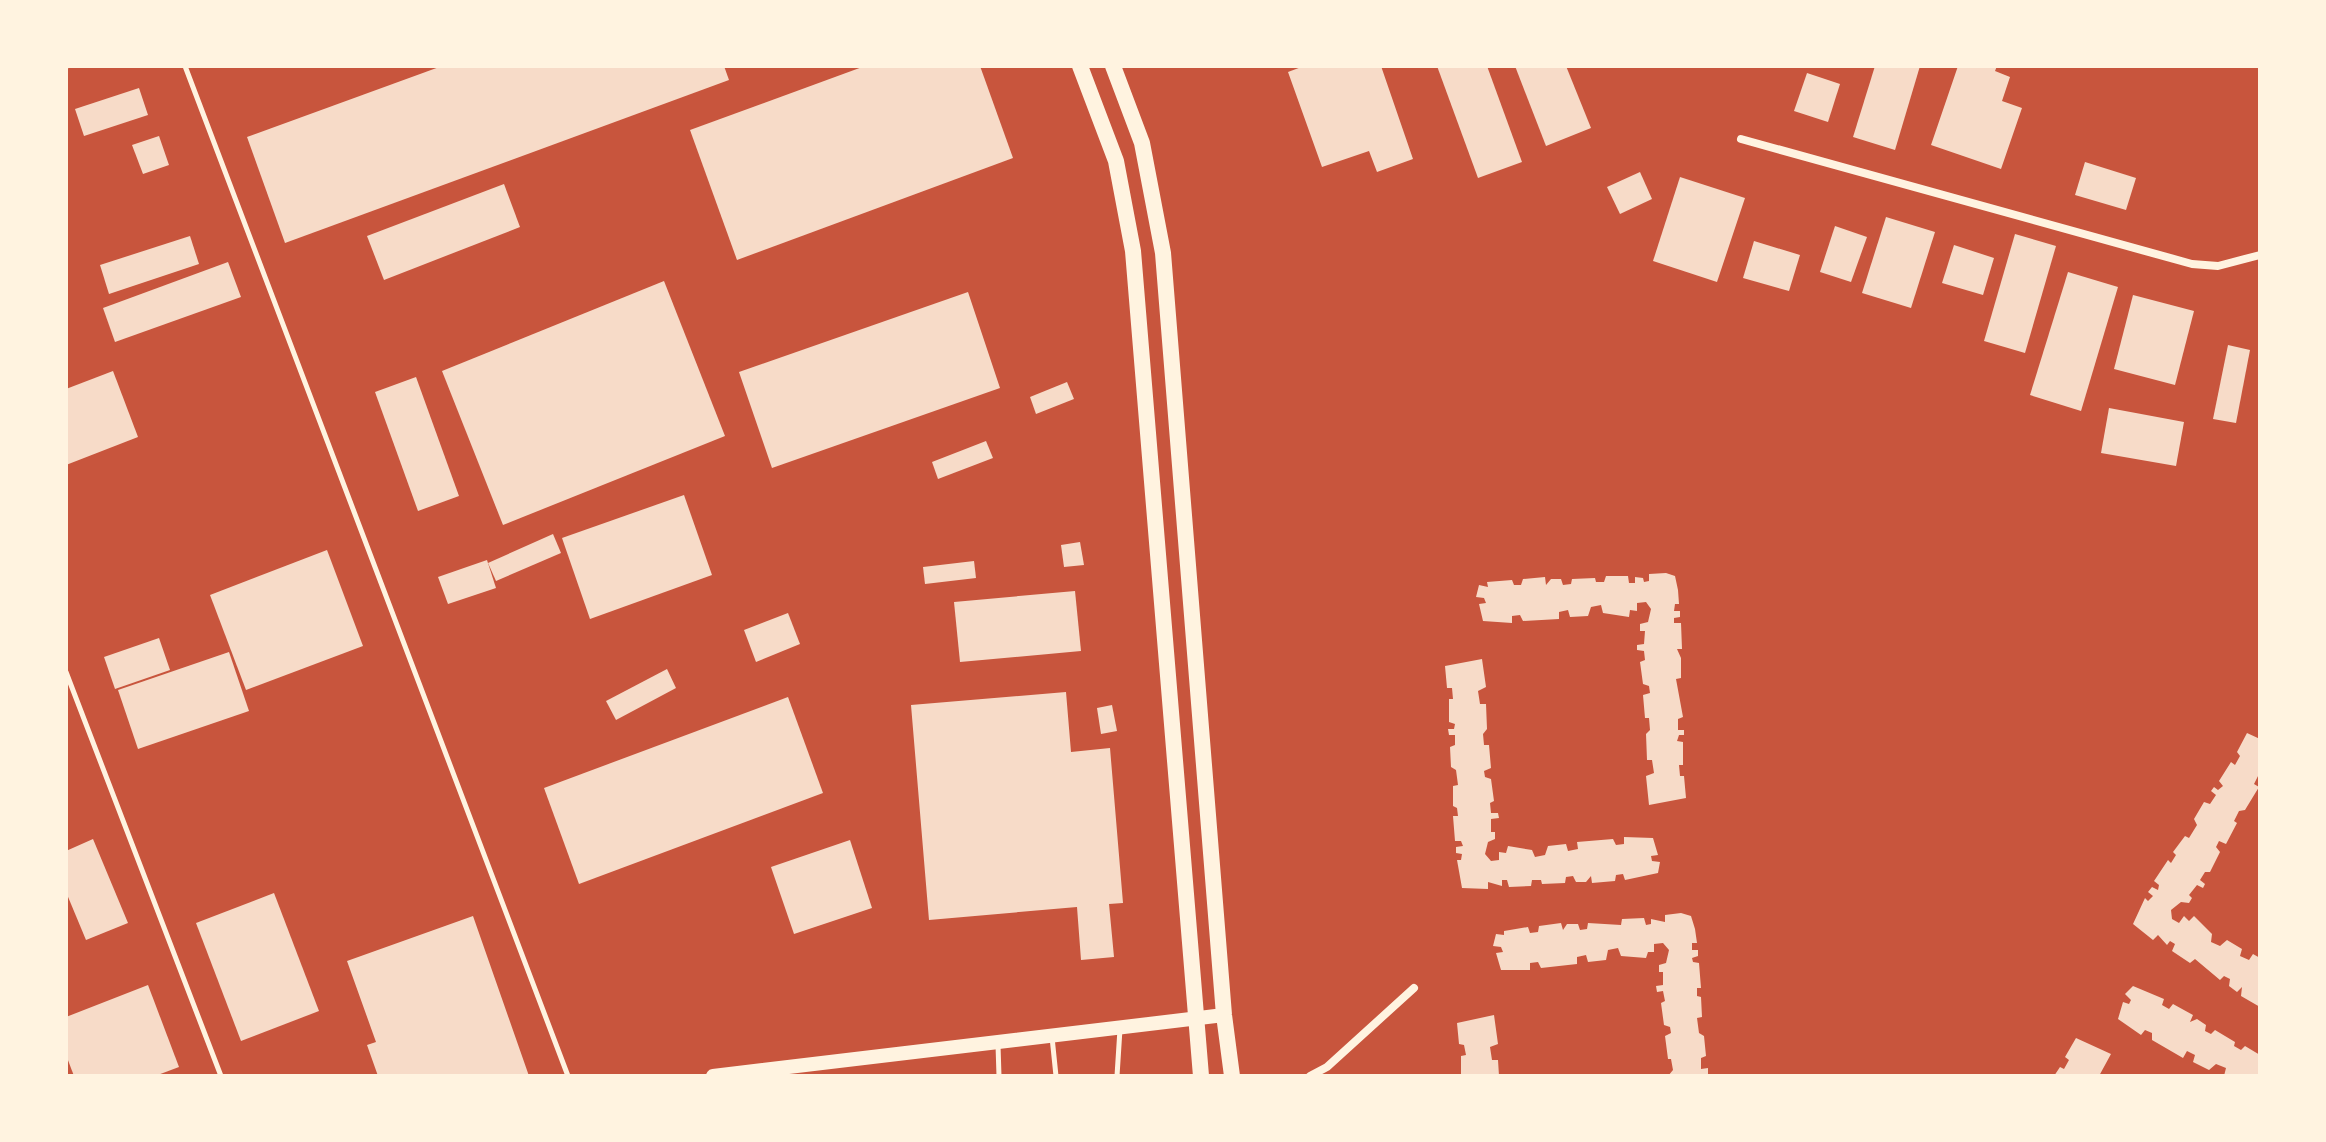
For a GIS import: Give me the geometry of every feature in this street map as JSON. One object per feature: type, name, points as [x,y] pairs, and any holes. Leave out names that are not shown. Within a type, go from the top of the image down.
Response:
[{"type":"main road","points":[[1080,66],[1116,161],[1133,251],[1201,1076]]},
{"type":"main road","points":[[1113,66],[1142,143],[1163,253],[1224,1015],[1232,1076]]},
{"type":"street","points":[[1741,139],[2192,264],[2218,266],[2260,255]]},
{"type":"street","points":[[1310,1076],[1327,1067],[1414,988]]},
{"type":"street","points":[[713,1076],[1224,1015]]},
{"type":"lane","points":[[185,66],[568,1076]]},
{"type":"lane","points":[[66,672],[221,1076]]},
{"type":"lane","points":[[1117,1076],[1120,1028]]},
{"type":"lane","points":[[1052,1036],[1056,1076]]},
{"type":"lane","points":[[998,1042],[999,1076]]},
{"type":"building","points":[[442,66],[724,66],[729,80],[285,243],[247,137]]},
{"type":"building","points":[[865,66],[980,66],[1013,158],[737,260],[690,130]]},
{"type":"building","points":[[1304,66],[1381,66],[1413,159],[1377,172],[1369,151],[1322,167],[1288,72]]},
{"type":"building","points":[[1437,66],[1487,66],[1522,162],[1478,178]]},
{"type":"building","points":[[1515,66],[1566,66],[1591,128],[1546,146]]},
{"type":"building","points":[[1875,66],[1920,66],[1895,150],[1853,137]]},
{"type":"building","points":[[1958,66],[1997,66],[1995,71],[2010,77],[2002,101],[2022,108],[2001,169],[1931,145]]},
{"type":"building","points":[[1807,73],[1840,84],[1828,122],[1794,111]]},
{"type":"building","points":[[139,88],[148,115],[84,136],[75,109]]},
{"type":"building","points":[[159,136],[169,165],[143,174],[132,145]]},
{"type":"building","points":[[2085,162],[2136,178],[2126,210],[2075,195]]},
{"type":"building","points":[[1640,172],[1652,199],[1620,214],[1607,187]]},
{"type":"building","points":[[1680,177],[1745,198],[1717,282],[1653,261]]},
{"type":"building","points":[[504,184],[520,227],[384,280],[367,236]]},
{"type":"building","points":[[1886,217],[1935,232],[1911,308],[1862,293]]},
{"type":"building","points":[[1835,226],[1867,237],[1851,282],[1820,272]]},
{"type":"building","points":[[2015,234],[2056,246],[2025,353],[1984,341]]},
{"type":"building","points":[[190,236],[199,264],[109,294],[100,265]]},
{"type":"building","points":[[1754,241],[1800,255],[1789,291],[1743,278]]},
{"type":"building","points":[[1954,245],[1994,258],[1983,295],[1942,283]]},
{"type":"building","points":[[228,262],[241,297],[115,342],[103,308]]},
{"type":"building","points":[[2068,272],[2118,287],[2081,411],[2030,395]]},
{"type":"building","points":[[664,281],[725,436],[503,525],[442,371]]},
{"type":"building","points":[[968,292],[1000,388],[772,468],[739,372]]},
{"type":"building","points":[[2133,295],[2194,311],[2175,385],[2114,369]]},
{"type":"building","points":[[2228,345],[2250,350],[2236,423],[2213,419]]},
{"type":"building","points":[[113,371],[138,437],[66,465],[66,389]]},
{"type":"building","points":[[416,377],[459,496],[418,511],[375,392]]},
{"type":"building","points":[[1067,382],[1074,399],[1036,414],[1030,397]]},
{"type":"building","points":[[2109,408],[2184,422],[2176,466],[2101,453]]},
{"type":"building","points":[[986,441],[993,458],[938,479],[932,462]]},
{"type":"building","points":[[684,495],[712,575],[590,619],[562,538]]},
{"type":"building","points":[[553,534],[561,553],[496,581],[488,563]]},
{"type":"building","points":[[1080,542],[1084,565],[1064,567],[1061,545]]},
{"type":"building","points":[[327,550],[363,646],[246,690],[210,595]]},
{"type":"building","points":[[487,560],[496,588],[448,604],[438,577]]},
{"type":"building","points":[[974,561],[976,578],[925,584],[923,567]]},
{"type":"building","points":[[1649,574],[1675,576],[1679,604],[1675,604],[1674,611],[1680,611],[1680,617],[1674,618],[1674,623],[1681,623],[1682,649],[1677,649],[1681,658],[1681,678],[1676,679],[1683,717],[1678,719],[1678,730],[1684,730],[1684,735],[1679,735],[1677,741],[1683,742],[1683,765],[1679,765],[1680,776],[1684,776],[1686,798],[1649,805],[1646,776],[1654,773],[1652,760],[1647,760],[1646,734],[1650,730],[1649,718],[1645,718],[1643,695],[1650,693],[1649,686],[1643,684],[1640,662],[1645,660],[1644,651],[1637,650],[1637,645],[1644,644],[1645,631],[1640,631],[1640,624],[1648,622],[1651,609],[1646,602],[1637,603],[1637,611],[1630,610],[1629,617],[1603,613],[1601,605],[1591,607],[1588,616],[1570,617],[1568,610],[1559,612],[1559,619],[1523,621],[1520,615],[1512,616],[1512,623],[1483,621],[1479,604],[1486,603],[1484,598],[1476,597],[1479,585],[1488,587],[1487,582],[1512,580],[1514,585],[1521,585],[1523,579],[1545,577],[1546,585],[1551,579],[1561,579],[1563,585],[1571,584],[1572,579],[1595,578],[1596,582],[1604,582],[1606,576],[1628,576],[1629,583],[1635,583],[1635,577],[1643,578],[1644,582],[1649,581]]},
{"type":"building","points":[[1075,591],[1081,651],[960,662],[954,602]]},
{"type":"building","points":[[788,613],[800,644],[756,662],[744,630]]},
{"type":"building","points":[[159,638],[170,670],[115,689],[104,657]]},
{"type":"building","points":[[229,652],[249,711],[138,749],[118,690]]},
{"type":"building","points":[[1482,659],[1486,687],[1478,691],[1480,704],[1486,704],[1487,729],[1483,734],[1484,745],[1489,745],[1491,768],[1484,771],[1485,777],[1491,779],[1494,801],[1490,803],[1491,813],[1498,813],[1499,818],[1491,819],[1491,832],[1495,832],[1495,839],[1488,842],[1485,854],[1491,861],[1499,860],[1499,852],[1506,853],[1508,846],[1532,850],[1535,857],[1545,855],[1548,846],[1566,844],[1568,851],[1578,849],[1577,842],[1613,839],[1616,845],[1624,844],[1624,837],[1653,838],[1658,855],[1651,856],[1652,861],[1660,862],[1658,873],[1625,880],[1623,874],[1616,875],[1615,881],[1592,883],[1591,876],[1586,882],[1576,882],[1573,876],[1566,877],[1565,883],[1542,884],[1541,880],[1532,880],[1531,886],[1509,887],[1507,880],[1502,880],[1502,886],[1488,882],[1488,889],[1462,888],[1457,860],[1461,860],[1462,854],[1456,853],[1456,847],[1463,846],[1461,841],[1455,841],[1453,816],[1458,816],[1457,808],[1453,806],[1453,786],[1458,785],[1456,770],[1451,767],[1450,747],[1455,745],[1455,735],[1449,735],[1448,729],[1454,729],[1455,724],[1449,722],[1449,699],[1453,699],[1452,688],[1447,688],[1445,666]]},
{"type":"building","points":[[667,669],[676,688],[616,720],[606,701]]},
{"type":"building","points":[[1066,692],[1071,752],[1110,748],[1123,903],[1109,904],[1114,957],[1081,960],[1077,907],[929,920],[911,705]]},
{"type":"building","points":[[788,697],[823,793],[579,884],[544,788]]},
{"type":"building","points":[[1112,705],[1117,731],[1101,734],[1097,708]]},
{"type":"building","points":[[2247,733],[2260,739],[2260,772],[2254,784],[2259,787],[2245,810],[2239,811],[2234,821],[2237,823],[2226,844],[2219,841],[2216,847],[2220,852],[2210,872],[2205,872],[2200,880],[2205,884],[2203,888],[2197,885],[2189,895],[2192,898],[2189,903],[2181,902],[2171,910],[2172,919],[2179,923],[2184,916],[2189,921],[2194,916],[2212,934],[2211,942],[2220,946],[2227,940],[2242,949],[2240,956],[2249,960],[2253,954],[2260,958],[2260,1007],[2241,996],[2242,987],[2237,992],[2229,986],[2230,979],[2224,976],[2220,980],[2195,959],[2190,963],[2172,951],[2175,944],[2170,941],[2167,945],[2158,935],[2153,940],[2133,924],[2145,898],[2148,901],[2153,896],[2148,892],[2152,887],[2158,890],[2159,885],[2154,881],[2168,860],[2171,863],[2176,855],[2173,852],[2185,836],[2189,838],[2197,825],[2194,819],[2204,802],[2210,804],[2216,795],[2211,791],[2214,787],[2218,790],[2223,786],[2219,781],[2231,762],[2235,765],[2240,756],[2237,752]]},
{"type":"building","points":[[93,839],[128,923],[86,940],[66,892],[66,851]]},
{"type":"building","points":[[850,840],[872,908],[794,934],[771,867]]},
{"type":"building","points":[[274,893],[319,1011],[241,1041],[196,923]]},
{"type":"building","points":[[1681,913],[1691,916],[1697,943],[1692,943],[1692,950],[1698,950],[1698,956],[1692,958],[1693,962],[1699,963],[1701,988],[1697,988],[1697,996],[1701,997],[1702,1017],[1697,1018],[1699,1033],[1704,1036],[1706,1056],[1701,1058],[1701,1069],[1708,1068],[1708,1074],[1702,1076],[1668,1076],[1673,1070],[1665,1036],[1671,1033],[1670,1027],[1664,1025],[1663,991],[1657,992],[1656,986],[1663,985],[1663,972],[1659,972],[1659,965],[1666,963],[1669,950],[1663,943],[1654,944],[1654,952],[1648,952],[1646,958],[1621,956],[1618,948],[1608,950],[1606,960],[1588,962],[1586,955],[1577,957],[1577,964],[1541,968],[1538,962],[1530,963],[1530,970],[1501,970],[1496,953],[1503,952],[1501,947],[1493,946],[1496,934],[1504,935],[1504,931],[1528,927],[1530,933],[1538,932],[1539,926],[1561,923],[1563,930],[1567,924],[1578,924],[1580,930],[1587,929],[1588,923],[1621,925],[1622,919],[1644,918],[1646,925],[1651,924],[1651,919],[1665,922],[1665,915]]},
{"type":"building","points":[[473,916],[529,1076],[378,1076],[367,1045],[376,1042],[347,961]]},
{"type":"building","points":[[148,985],[179,1067],[155,1076],[74,1076],[66,1055],[66,1017]]},
{"type":"building","points":[[2133,986],[2164,999],[2162,1005],[2169,1009],[2173,1004],[2193,1015],[2190,1022],[2197,1019],[2206,1025],[2205,1031],[2211,1034],[2215,1030],[2235,1042],[2234,1046],[2241,1050],[2245,1046],[2260,1055],[2260,1076],[2224,1076],[2226,1068],[2216,1064],[2209,1070],[2193,1062],[2195,1055],[2187,1051],[2183,1058],[2152,1040],[2152,1033],[2145,1030],[2141,1035],[2118,1019],[2123,1002],[2129,1004],[2131,1000],[2125,994]]},
{"type":"building","points":[[1494,1015],[1498,1044],[1490,1047],[1492,1060],[1498,1060],[1499,1076],[1461,1076],[1461,1056],[1466,1055],[1464,1045],[1459,1044],[1457,1023]]},
{"type":"building","points":[[2076,1038],[2111,1054],[2099,1076],[2054,1076],[2060,1067],[2064,1069],[2069,1060],[2065,1057]]}]
